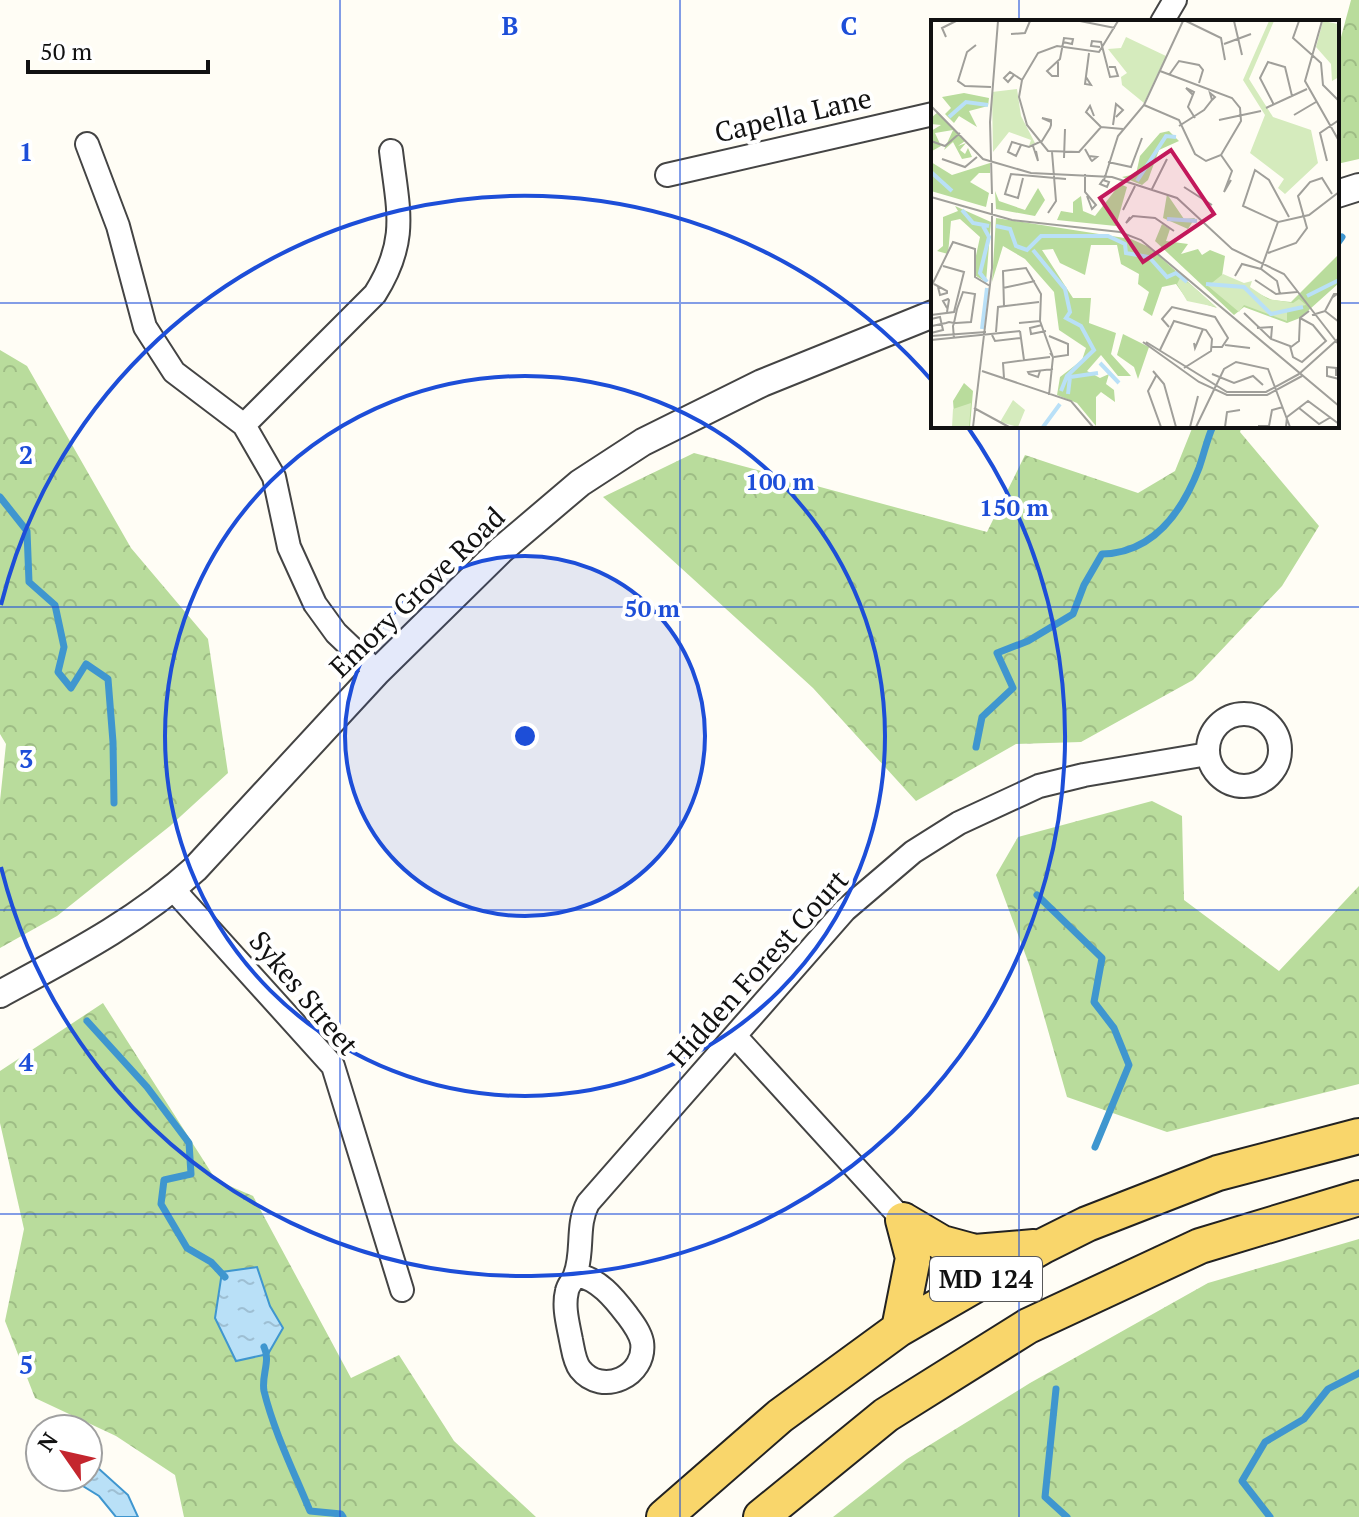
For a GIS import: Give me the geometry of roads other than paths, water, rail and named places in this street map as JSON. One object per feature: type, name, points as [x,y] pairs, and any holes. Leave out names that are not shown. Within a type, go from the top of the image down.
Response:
[{"type":"main road","name":"MD 124","points":[[664,1517],[780,1416],[899,1329],[1043,1246],[1087,1224],[1218,1173],[1359,1136]]},
{"type":"main road","name":"MD 124","points":[[761,1517],[886,1415],[1028,1326],[1200,1246],[1359,1198]]},
{"type":"main road","points":[[903,1220],[942,1243],[975,1252],[1043,1246]]},
{"type":"main road","points":[[899,1329],[913,1258],[903,1220]]},
{"type":"street","points":[[1163,20],[1175,0]]},
{"type":"street","name":"Capella Lane","points":[[667,175],[931,114]]},
{"type":"street","points":[[87,144],[118,226],[145,327],[174,372],[244,425],[274,477],[289,547],[315,604],[336,633],[377,672]]},
{"type":"street","points":[[244,425],[375,294],[389,271],[397,250],[400,224],[391,151]]},
{"type":"street","points":[[1339,193],[1359,187]]},
{"type":"street","name":"Emory Grove Road","points":[[0,994],[124,925],[173,889],[377,672],[501,550],[580,483],[643,442],[762,383],[931,315]]},
{"type":"street","name":"Hidden Forest Court","points":[[576,1275],[597,1282],[637,1328],[642,1342],[641,1357],[634,1372],[622,1380],[606,1382],[590,1377],[580,1369],[575,1359],[565,1313],[566,1292],[576,1275],[583,1213],[588,1203],[845,910],[913,852],[959,823],[1039,786],[1084,775],[1208,754]]},
{"type":"street","name":"Sykes Street","points":[[173,889],[333,1066],[402,1290]]},
{"type":"street","points":[[736,1037],[903,1220]]},
{"type":"water","points":[[257,1267],[270,1306],[283,1328],[268,1354],[236,1361],[215,1318],[222,1272]]},
{"type":"water","points":[[104,1473],[128,1495],[138,1517],[116,1517],[94,1493],[104,1493]]},
{"type":"waterway","points":[[1339,241],[1342,237]]},
{"type":"waterway","points":[[976,747],[982,717],[1013,688],[997,653],[1028,641],[1073,614],[1084,585],[1102,554],[1136,546],[1163,527],[1192,484],[1212,428]]},
{"type":"waterway","points":[[0,497],[27,531],[29,582],[55,605],[64,647],[58,672],[71,688],[86,664],[108,679],[114,803]]},
{"type":"waterway","points":[[1037,895],[1102,958],[1094,1002],[1114,1028],[1129,1065],[1095,1147]]},
{"type":"waterway","points":[[87,1021],[147,1087],[189,1143],[191,1174],[164,1180],[161,1204],[187,1248],[211,1262],[225,1277]]},
{"type":"waterway","points":[[264,1347],[267,1358],[263,1385],[268,1406],[310,1511],[341,1514],[343,1517]]},
{"type":"waterway","points":[[1270,1517],[1242,1481],[1265,1442],[1304,1419],[1328,1389],[1359,1373]]},
{"type":"waterway","points":[[1056,1389],[1045,1497],[1067,1517]]}]
